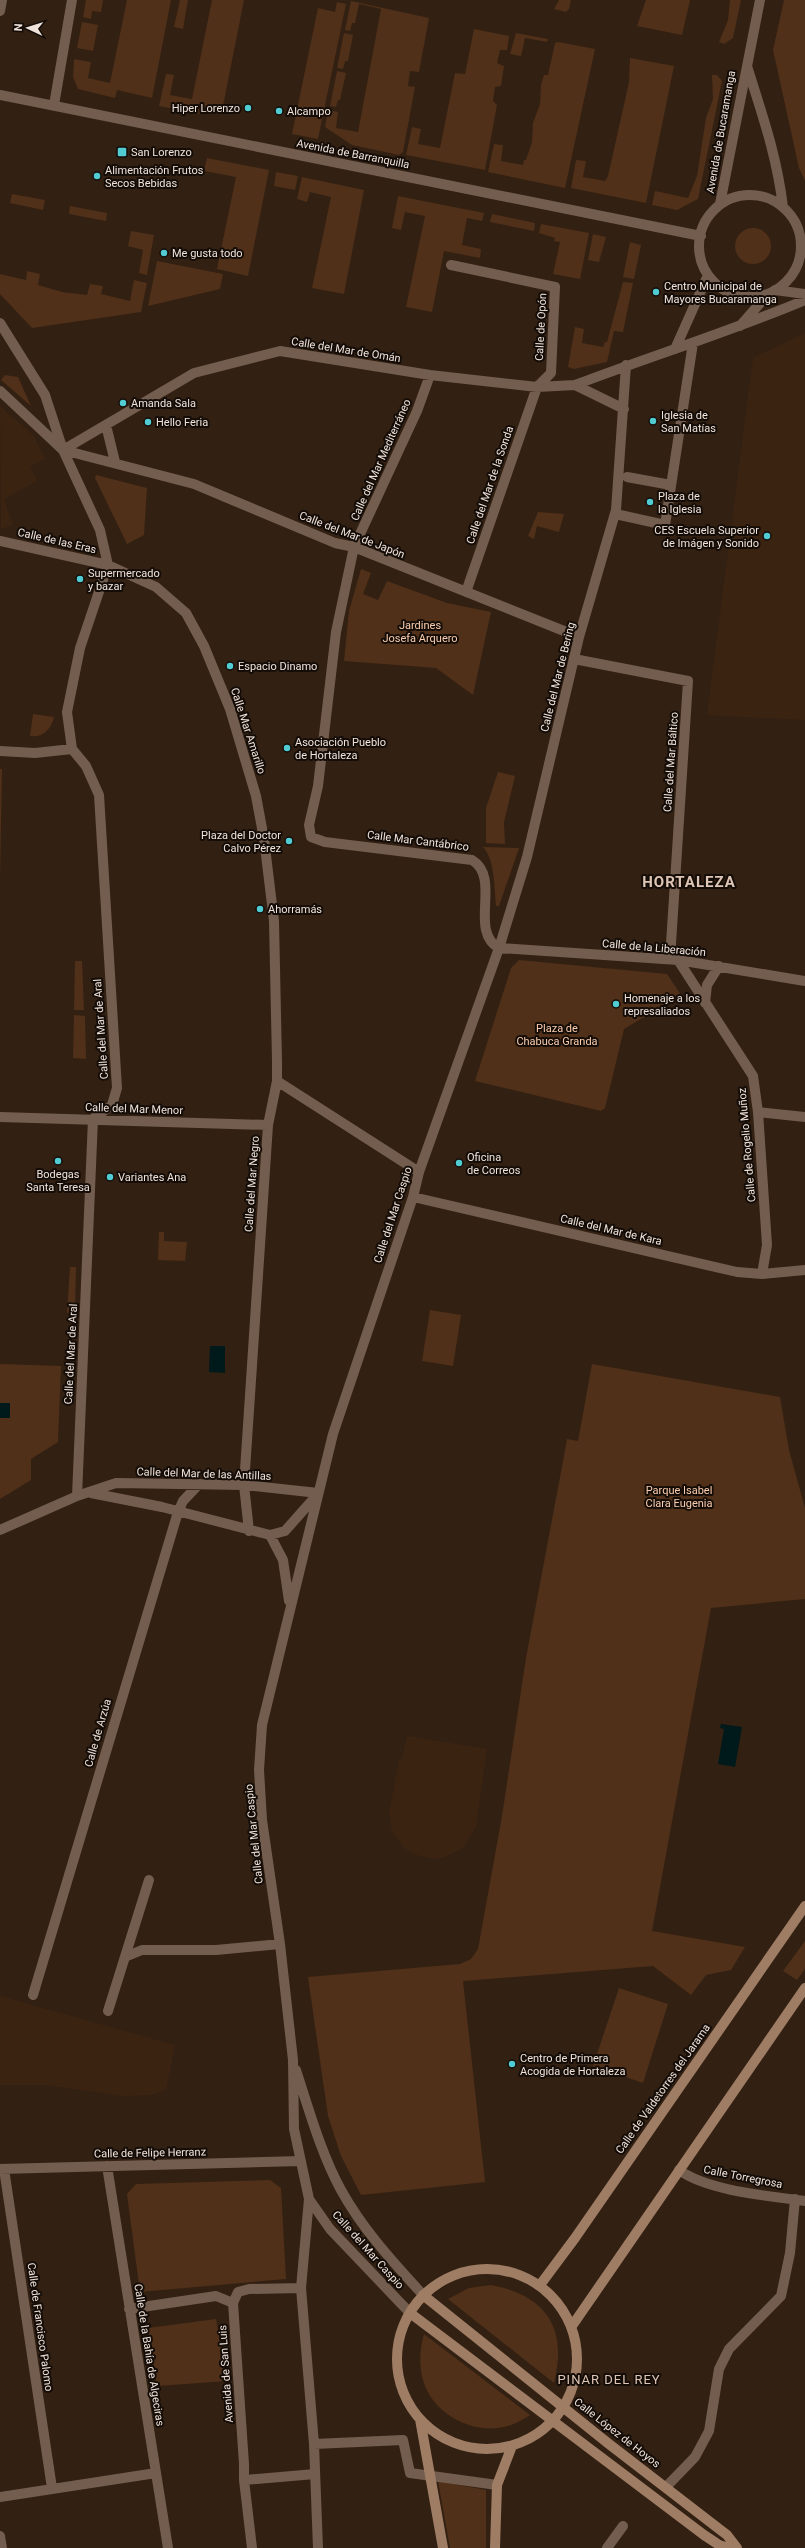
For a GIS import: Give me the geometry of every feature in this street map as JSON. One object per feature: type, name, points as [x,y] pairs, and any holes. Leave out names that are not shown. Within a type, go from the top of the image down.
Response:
[{"type":"street","points":[[0,11],[2,0]]},
{"type":"street","points":[[54,105],[72,0]]},
{"type":"street","name":"Avenida de Bucaramanga","points":[[720,204],[746,64],[760,0]]},
{"type":"street","name":"Avenida de Bucaramanga","points":[[746,64],[769,132],[778,167],[783,207]]},
{"type":"street","name":"Avenida de Barranquilla","points":[[0,95],[701,236]]},
{"type":"street","points":[[739,328],[772,292],[787,281],[796,267],[801,252],[800,223],[783,207],[769,198],[752,195],[735,197],[720,204],[710,214],[703,227],[701,236],[699,248],[708,275],[720,287],[734,295],[751,297],[772,292],[805,294]]},
{"type":"street","name":"Calle de Opón","points":[[451,266],[555,287],[551,373],[537,387]]},
{"type":"street","points":[[675,349],[708,275]]},
{"type":"street","name":"Calle del Mar de Omán","points":[[63,450],[194,373],[280,351],[430,375],[537,387],[575,385],[626,365],[739,328],[805,300]]},
{"type":"street","points":[[0,323],[45,395],[63,450],[100,530],[108,565],[80,648],[68,704],[67,712],[72,749],[35,753],[0,752]]},
{"type":"street","points":[[620,515],[665,526],[693,343]]},
{"type":"street","name":"Calle del Mar de Bering","points":[[499,948],[527,858],[579,637],[616,510],[626,365]]},
{"type":"street","name":"Calle del Mar Mediterráneo","points":[[311,838],[309,825],[318,786],[336,632],[354,547],[417,411],[430,375]]},
{"type":"street","name":"Calle del Mar de Omán","points":[[575,385],[624,409]]},
{"type":"street","name":"Calle del Mar de la Sonda","points":[[466,592],[537,387]]},
{"type":"street","points":[[0,391],[63,450]]},
{"type":"street","points":[[106,425],[115,462]]},
{"type":"street","name":"Calle del Mar de Japón","points":[[63,450],[115,462],[194,484],[335,543],[354,547],[579,637]]},
{"type":"street","points":[[626,477],[671,485]]},
{"type":"street","name":"Calle de las Eras","points":[[0,541],[108,565]]},
{"type":"street","name":"Calle Mar Amarillo","points":[[108,565],[156,587],[186,613],[204,646],[230,709],[256,796],[264,839]]},
{"type":"street","name":"Calle del Mar Báltico","points":[[574,659],[688,681],[674,960]]},
{"type":"street","name":"Calle del Mar de Aral","points":[[72,749],[86,766],[99,795],[117,1088],[112,1105],[93,1119],[77,1496]]},
{"type":"street","name":"Calle Mar Cantábrico","points":[[311,838],[325,842],[472,860],[480,866],[484,879],[485,927],[488,937],[491,944],[499,948]]},
{"type":"street","name":"Calle del Mar Negro","points":[[249,1530],[244,1485],[268,1124],[277,1081],[274,921],[264,839]]},
{"type":"street","name":"Calle de la Liberación","points":[[499,948],[674,960],[805,981]]},
{"type":"street","name":"Calle del Mar Caspio","points":[[410,2312],[330,2229],[309,2199],[294,2130],[293,2060],[280,1944],[262,1820],[260,1770],[262,1725],[333,1434],[413,1197],[419,1172],[499,948]]},
{"type":"street","name":"Calle de Rogelio Muñoz","points":[[674,960],[705,1003],[753,1076],[758,1112],[767,1245],[762,1274]]},
{"type":"street","points":[[705,1003],[707,985],[718,966]]},
{"type":"street","points":[[277,1081],[419,1172]]},
{"type":"street","points":[[758,1112],[805,1117]]},
{"type":"street","name":"Calle del Mar Menor","points":[[0,1117],[268,1124]]},
{"type":"street","name":"Calle del Mar de Kara","points":[[413,1197],[737,1272],[762,1274],[805,1270]]},
{"type":"street","name":"Calle del Mar de las Antillas","points":[[0,1530],[77,1496],[91,1493],[116,1483],[244,1485],[318,1493]]},
{"type":"street","name":"Calle de Arzúa","points":[[33,1995],[178,1512],[183,1501],[199,1484]]},
{"type":"street","name":"Calle del Mar de las Antillas","points":[[91,1493],[178,1512],[270,1535]]},
{"type":"street","name":"Calle del Mar Caspio","points":[[290,1607],[283,1560],[270,1535],[285,1531],[318,1493]]},
{"type":"street","points":[[108,2011],[149,1880]]},
{"type":"street","name":"Calle de Valdetorres del Jarama","points":[[540,2285],[578,2233],[805,1906]]},
{"type":"street","points":[[125,1957],[142,1950],[216,1950],[280,1944]]},
{"type":"street","points":[[572,2326],[805,1988]]},
{"type":"street","name":"Calle del Mar Caspio","points":[[293,2060],[318,2136],[341,2190],[378,2247],[423,2295]]},
{"type":"street","name":"Calle de Felipe Herranz","points":[[2,2169],[301,2161]]},
{"type":"street","name":"Calle de la Bahía de Algeciras","points":[[107,2166],[168,2548]]},
{"type":"street","name":"Calle de Francisco Palomo","points":[[2,2169],[52,2488]]},
{"type":"street","name":"Calle Torregrosa","points":[[680,2170],[690,2178],[707,2185],[800,2200]]},
{"type":"street","points":[[309,2199],[301,2288],[314,2444],[318,2548]]},
{"type":"street","points":[[666,2487],[695,2457],[709,2430],[719,2369],[729,2349],[781,2296],[800,2200]]},
{"type":"street","points":[[492,2268],[517,2273],[540,2285],[559,2303],[572,2326],[577,2353],[575,2381],[564,2406],[553,2422],[534,2436],[512,2446],[492,2449],[461,2445],[435,2433],[420,2419],[401,2386],[397,2348],[410,2312],[423,2295],[443,2280],[461,2273],[492,2268]]},
{"type":"street","points":[[129,2309],[216,2296],[233,2303],[238,2292],[249,2289],[301,2288]]},
{"type":"street","name":"Calle López de Hoyos","points":[[423,2295],[727,2535],[737,2548]]},
{"type":"street","name":"Avenida de San Luis","points":[[233,2303],[244,2480],[252,2548]]},
{"type":"street","points":[[410,2312],[553,2422],[601,2455],[709,2538],[729,2548]]},
{"type":"street","points":[[420,2419],[443,2548]]},
{"type":"street","points":[[314,2444],[403,2440],[410,2473],[430,2474],[498,2485]]},
{"type":"street","points":[[495,2548],[498,2485],[512,2446]]},
{"type":"street","points":[[0,2497],[156,2473]]},
{"type":"street","points":[[244,2480],[315,2474]]},
{"type":"street","points":[[607,2548],[623,2526]]},
{"type":"street","points":[[0,2536],[2,2548]]},
{"type":"shaded area","name":"CES Escuela Superior de Imágen y Sonido","points":[[805,333],[805,720],[707,715],[753,358]]},
{"type":"shaded area","points":[[0,406],[33,435],[45,459],[30,466],[37,481],[4,499],[13,525],[1,529]]},
{"type":"shaded area","points":[[407,1736],[487,1749],[476,1827],[463,1848],[444,1857],[433,1859],[413,1854],[403,1847],[392,1831],[389,1814],[399,1759],[402,1759]]},
{"type":"shaded area","points":[[0,1996],[175,2045],[166,2090],[151,2095],[124,2096],[45,2085],[0,2085]]},
{"type":"green space","points":[[86,0],[103,0],[101,12],[92,11],[91,19],[83,17]]},
{"type":"green space","points":[[127,0],[171,0],[152,98],[117,90],[115,98],[78,89],[73,77],[74,59],[91,62],[88,78],[110,83]]},
{"type":"green space","points":[[180,0],[188,0],[183,29],[174,27]]},
{"type":"green space","points":[[212,0],[244,0],[222,111],[202,107],[200,114],[159,106],[166,74],[174,75],[170,95],[192,99]]},
{"type":"green space","points":[[559,0],[571,0],[569,9],[566,12],[554,9]]},
{"type":"green space","points":[[646,0],[690,0],[682,35],[637,26]]},
{"type":"green space","points":[[730,0],[741,0],[733,38],[724,44],[719,42],[728,20]]},
{"type":"green space","points":[[784,0],[805,0],[805,181],[799,168],[773,50]]},
{"type":"green space","points":[[351,1],[429,18],[419,72],[410,71],[408,86],[415,87],[403,152],[399,155],[352,145],[325,127],[328,110],[338,112],[336,128],[358,132],[381,9],[359,4],[355,23],[352,23],[350,31],[345,30]]},
{"type":"green space","points":[[337,2],[346,4],[318,139],[292,134],[318,8],[335,12]]},
{"type":"green space","points":[[82,22],[98,25],[93,51],[77,48]]},
{"type":"green space","points":[[474,29],[509,36],[507,50],[500,50],[497,63],[504,66],[501,86],[495,87],[493,101],[497,105],[485,170],[406,155],[412,127],[421,129],[418,144],[440,148],[455,73],[465,74]]},
{"type":"green space","points":[[344,33],[353,35],[348,61],[345,61],[343,69],[337,68]]},
{"type":"green space","points":[[516,33],[548,39],[547,42],[525,38],[521,56],[510,54]]},
{"type":"green space","points":[[558,42],[595,49],[565,188],[488,172],[494,144],[503,145],[501,161],[523,165],[524,160],[526,160],[532,142],[533,123],[540,104],[541,85],[544,75],[548,75],[555,43]]},
{"type":"green space","points":[[630,58],[674,66],[646,203],[571,188],[576,160],[586,161],[583,177],[605,181],[608,176],[629,82]]},
{"type":"green space","points":[[337,71],[346,73],[340,100],[338,100],[336,107],[330,106]]},
{"type":"green space","points":[[712,75],[717,75],[722,81],[698,199],[677,210],[652,205],[655,191],[688,198],[697,176],[706,118],[713,99]]},
{"type":"green space","points":[[207,158],[269,170],[248,276],[217,269],[236,177],[204,171]]},
{"type":"green space","points":[[276,172],[298,176],[295,190],[274,186]]},
{"type":"green space","points":[[302,177],[364,190],[344,294],[312,288],[331,197],[310,192],[307,202],[297,199]]},
{"type":"green space","points":[[12,194],[45,200],[43,210],[10,203]]},
{"type":"green space","points":[[398,196],[484,213],[482,221],[467,218],[462,245],[481,249],[480,258],[444,251],[432,312],[406,307],[425,216],[405,212],[401,230],[392,228]]},
{"type":"green space","points":[[70,206],[107,213],[106,221],[69,214]]},
{"type":"green space","points":[[492,214],[535,223],[534,231],[490,222]]},
{"type":"green space","points":[[541,224],[589,233],[580,279],[553,274],[560,242],[554,241],[555,238],[539,233]]},
{"type":"green space","points":[[753,228],[766,233],[771,246],[766,259],[753,264],[740,259],[735,246],[740,233]]},
{"type":"green space","points":[[131,231],[154,235],[147,275],[139,273],[143,250],[128,246]]},
{"type":"green space","points":[[593,234],[606,237],[599,262],[588,260]]},
{"type":"green space","points":[[630,242],[641,245],[634,279],[623,277]]},
{"type":"green space","points":[[157,261],[223,274],[220,289],[148,306]]},
{"type":"green space","points":[[27,271],[40,274],[38,285],[62,292],[87,295],[90,284],[103,286],[101,294],[130,301],[134,280],[147,283],[141,312],[32,328],[0,294],[0,274],[26,280]]},
{"type":"green space","points":[[623,282],[633,283],[623,332],[614,331],[607,362],[574,369],[568,367],[575,327],[584,329],[582,343],[603,347],[605,342],[607,342]]},
{"type":"green space","points":[[5,375],[18,377],[31,406],[1,380]]},
{"type":"green space","points":[[96,475],[147,488],[144,535],[127,544],[95,478]]},
{"type":"green space","points":[[538,512],[564,514],[559,532],[537,526],[534,539],[528,536]]},
{"type":"green space","name":"Jardines Josefa Arquero","points":[[361,569],[371,573],[363,594],[378,600],[387,581],[447,603],[491,612],[473,695],[436,668],[344,661],[349,611]]},
{"type":"green space","points":[[33,714],[54,717],[51,726],[38,736],[30,736]]},
{"type":"green space","points":[[0,769],[2,769],[0,878]]},
{"type":"green space","points":[[498,772],[515,776],[504,822],[505,844],[486,843],[486,808]]},
{"type":"green space","points":[[483,847],[519,848],[499,906],[496,906],[492,866],[487,852]]},
{"type":"green space","name":"Plaza de Chabuca Granda","points":[[519,960],[667,974],[681,995],[624,1029],[605,1108],[601,1111],[475,1081],[511,968]]},
{"type":"green space","points":[[75,961],[82,961],[84,1010],[74,1010]]},
{"type":"green space","points":[[74,1015],[85,1016],[86,1059],[73,1058]]},
{"type":"green space","points":[[159,1232],[164,1232],[164,1241],[187,1242],[185,1261],[158,1260]]},
{"type":"green space","points":[[70,1267],[76,1267],[75,1313],[67,1313]]},
{"type":"green space","points":[[430,1310],[461,1315],[453,1366],[422,1361]]},
{"type":"green space","points":[[0,1364],[61,1366],[58,1442],[31,1459],[31,1480],[0,1499]]},
{"type":"green space","name":"Parque Isabel Clara Eugenia","points":[[592,1364],[780,1397],[789,1450],[805,1508],[805,1599],[711,1608],[652,1931],[745,1947],[731,1970],[706,1975],[691,1995],[653,1966],[463,1981],[485,2182],[361,2195],[341,2156],[328,2116],[308,1977],[460,1964],[471,1959],[478,1949],[502,1816],[526,1658],[567,1439],[578,1441]]},
{"type":"green space","points":[[805,1941],[805,1969],[797,1980],[783,1971]]},
{"type":"green space","points":[[619,1988],[668,2004],[643,2083],[593,2066]]},
{"type":"green space","points":[[270,2180],[281,2188],[286,2279],[140,2292],[127,2194],[136,2184]]},
{"type":"green space","points":[[491,2285],[510,2290],[526,2297],[539,2306],[548,2317],[555,2330],[558,2346],[558,2363],[554,2383],[448,2299],[469,2288]]},
{"type":"green space","points":[[216,2319],[227,2381],[157,2386],[148,2328]]},
{"type":"green space","points":[[424,2334],[530,2415],[511,2425],[497,2428],[483,2428],[469,2425],[444,2411],[434,2401],[426,2389],[422,2376],[420,2355]]},
{"type":"green space","points":[[438,2481],[486,2490],[486,2548],[450,2548]]},
{"type":"water","points":[[210,1346],[225,1346],[225,1373],[209,1372]]},
{"type":"water","points":[[0,1403],[10,1403],[10,1418],[0,1418]]},
{"type":"water","points":[[721,1724],[742,1727],[735,1767],[718,1764],[724,1729],[720,1728]]},
{"type":"place","name":"Hiper Lorenzo","points":[[248,108]]},
{"type":"place","name":"Alcampo","points":[[279,111]]},
{"type":"place","name":"San Lorenzo","points":[[122,152]]},
{"type":"place","name":"Alimentación Frutos Secos Bebidas","points":[[97,176]]},
{"type":"place","name":"Me gusta todo","points":[[164,253]]},
{"type":"place","name":"Centro Municipal de Mayores Bucaramanga","points":[[656,292]]},
{"type":"place","name":"Amanda Sala","points":[[123,403]]},
{"type":"place","name":"Iglesia de San Matías","points":[[653,421]]},
{"type":"place","name":"Hello Feria","points":[[148,422]]},
{"type":"place","name":"Plaza de la Iglesia","points":[[650,502]]},
{"type":"place","name":"CES Escuela Superior de Imágen y Sonido","points":[[767,536]]},
{"type":"place","name":"Supermercado y bazar","points":[[80,579]]},
{"type":"place","name":"Espacio Dinamo","points":[[230,666]]},
{"type":"place","name":"Asociación Pueblo de Hortaleza","points":[[287,748]]},
{"type":"place","name":"Plaza del Doctor Calvo Pérez","points":[[289,841]]},
{"type":"place","name":"Ahorramás","points":[[260,909]]},
{"type":"place","name":"Homenaje a los represaliados","points":[[616,1004]]},
{"type":"place","name":"Bodegas Santa Teresa","points":[[58,1161]]},
{"type":"place","name":"Oficina de Correos","points":[[459,1163]]},
{"type":"place","name":"Variantes Ana","points":[[110,1177]]},
{"type":"place","name":"Centro de Primera Acogida de Hortaleza","points":[[512,2064]]},
{"type":"district","name":"HORTALEZA","points":[[689,882]]},
{"type":"district","name":"PINAR DEL REY","points":[[609,2379]]}]
